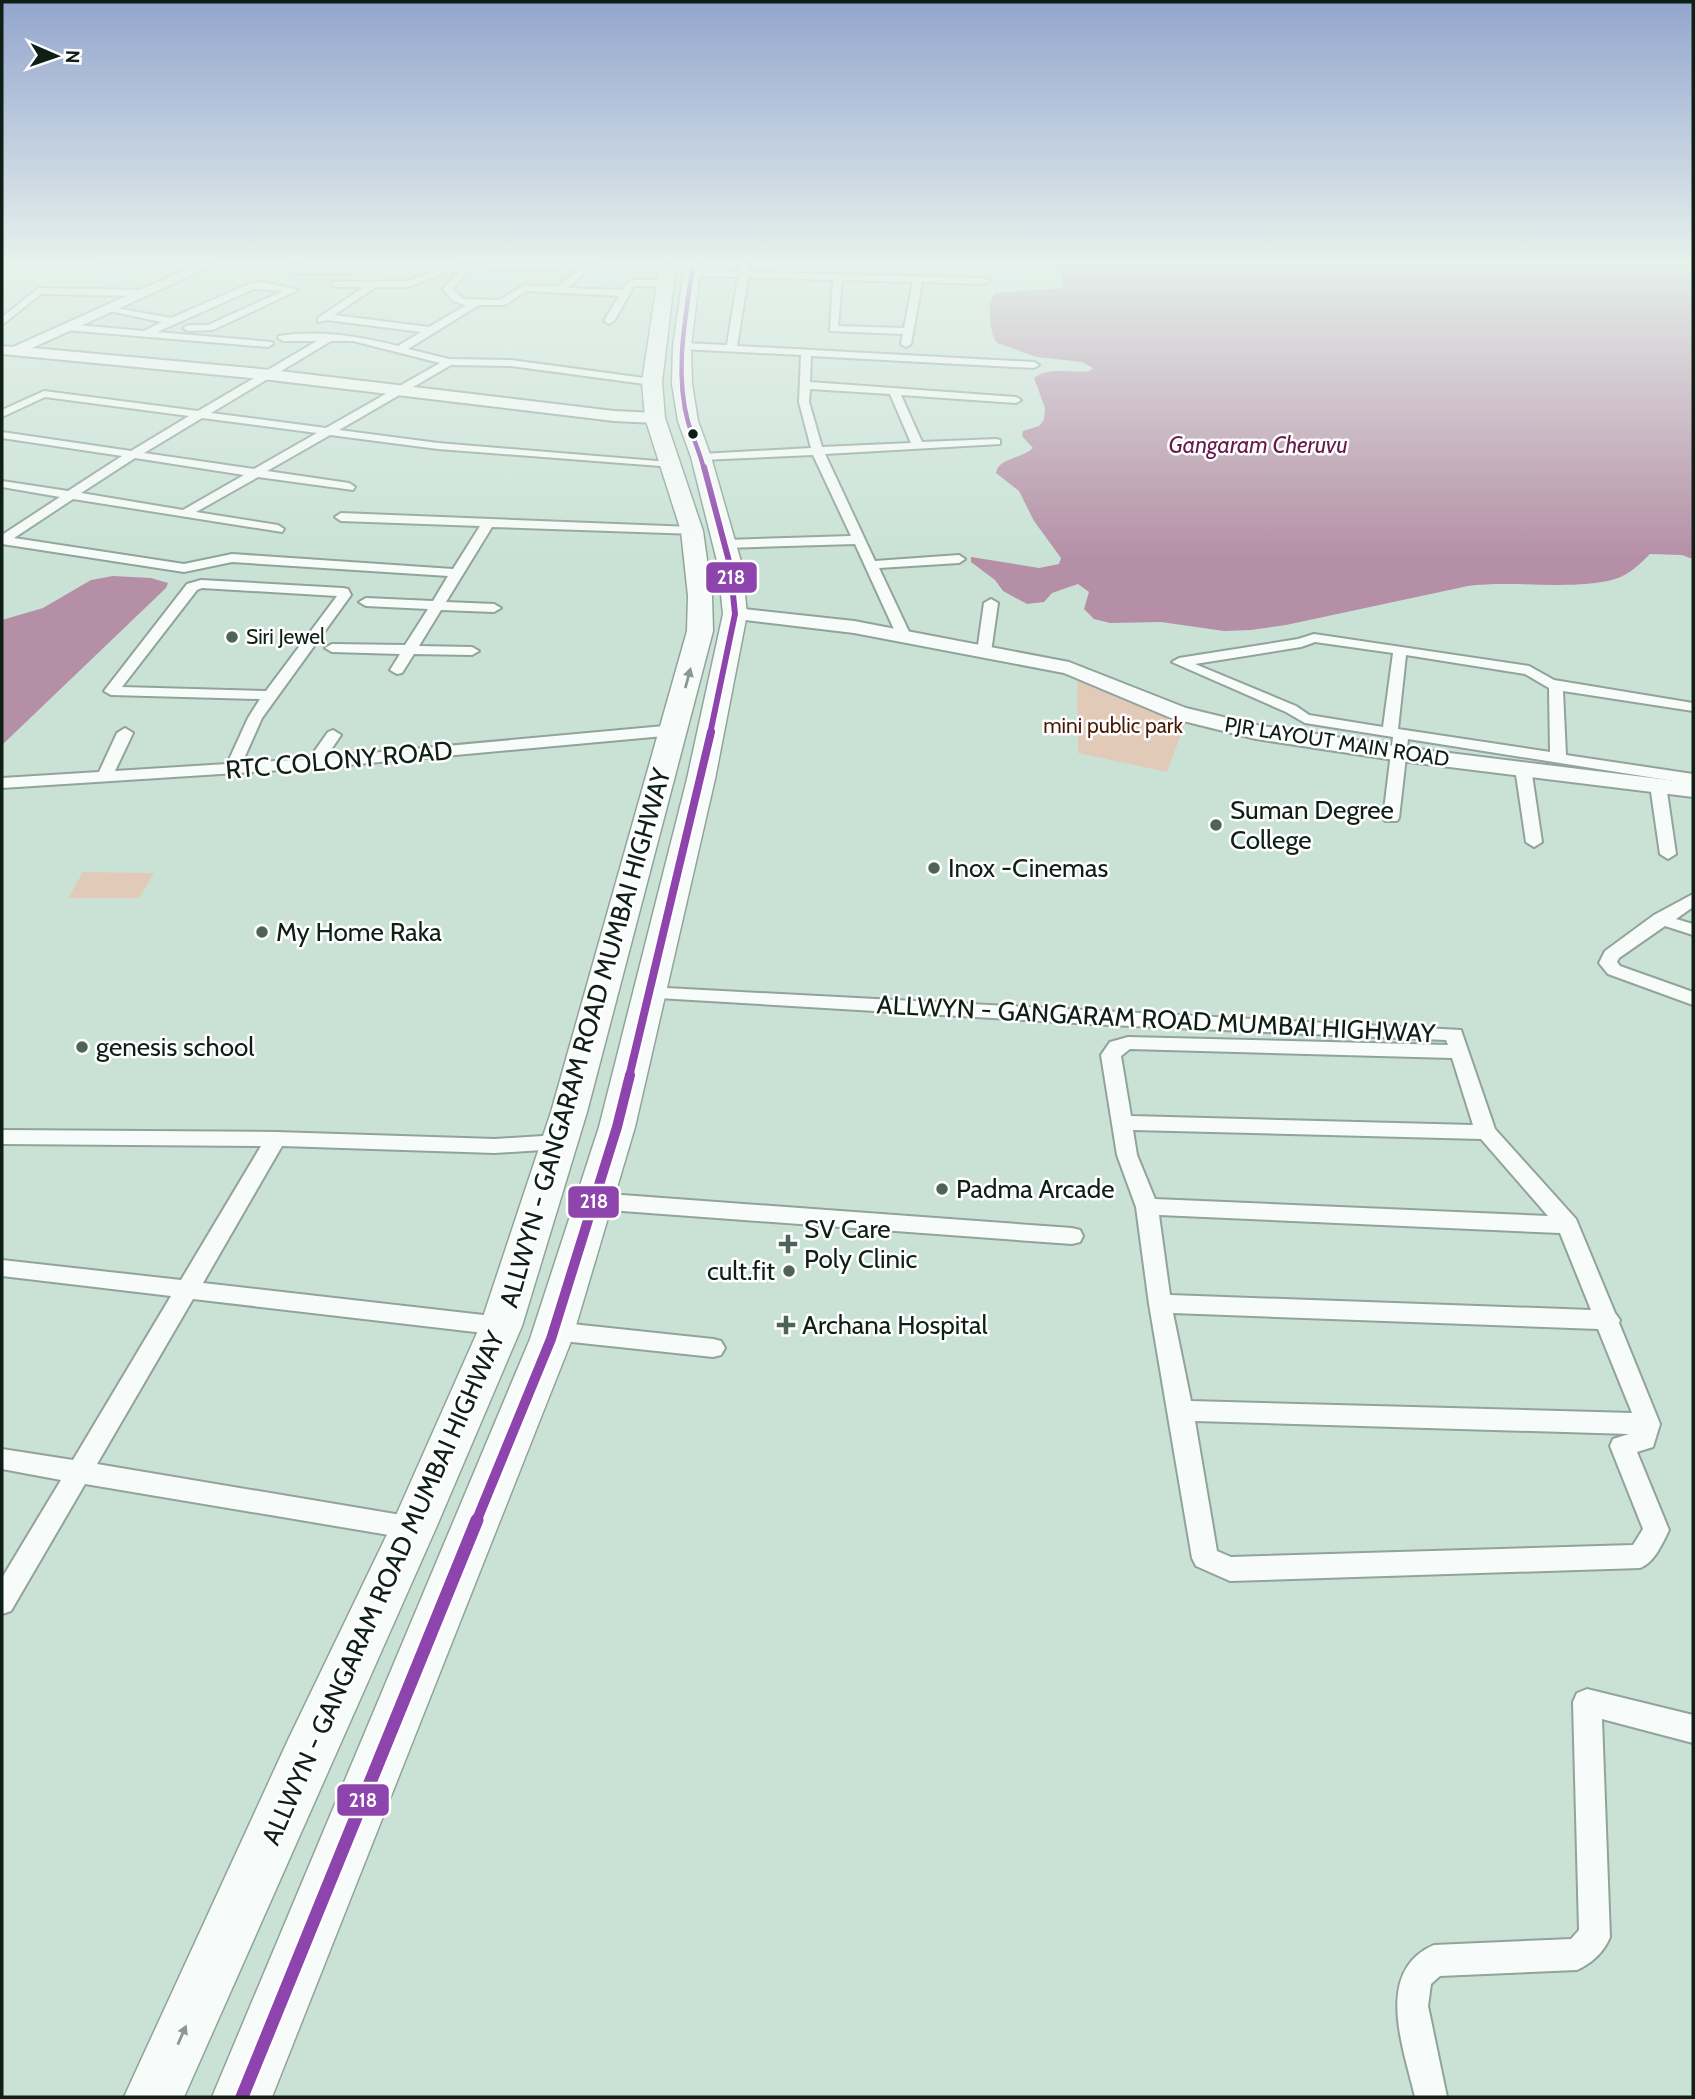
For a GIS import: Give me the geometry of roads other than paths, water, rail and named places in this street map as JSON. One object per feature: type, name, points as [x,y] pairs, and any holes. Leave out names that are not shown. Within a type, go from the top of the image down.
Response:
[{"type":"highway","points":[[655,362],[652,382],[674,435]]},
{"type":"highway","points":[[674,435],[682,384],[682,362]]},
{"type":"highway","name":"ALLWYN - GANGARAM ROAD MUMBAI HIGHWAY","points":[[242,2097],[553,1331],[617,1127],[703,767],[734,620],[674,435]]},
{"type":"highway","name":"ALLWYN - GANGARAM ROAD MUMBAI HIGHWAY","points":[[154,2097],[306,1758],[413,1528],[501,1326],[558,1142],[658,779],[675,730],[700,631],[703,519]]},
{"type":"street","points":[[114,362],[271,375],[601,413],[674,435]]},
{"type":"street","points":[[2,540],[132,455],[291,362]]},
{"type":"street","points":[[186,513],[449,362],[511,363],[652,382]]},
{"type":"street","points":[[805,362],[804,402],[817,450],[904,636]]},
{"type":"street","points":[[977,362],[1034,365]]},
{"type":"street","points":[[803,385],[1016,400]]},
{"type":"street","points":[[893,390],[917,444]]},
{"type":"street","points":[[2,414],[44,394],[438,446],[674,435],[817,450],[996,442]]},
{"type":"street","points":[[2,435],[349,487]]},
{"type":"street","points":[[2,484],[278,529]]},
{"type":"street","points":[[341,517],[488,523],[703,519],[858,540]]},
{"type":"street","points":[[397,670],[488,523]]},
{"type":"street","points":[[2,540],[184,568],[196,568],[221,558],[232,558],[458,573]]},
{"type":"street","points":[[872,565],[959,559]]},
{"type":"street","points":[[233,769],[255,718],[344,595],[343,592],[201,584],[192,587],[111,691],[270,695]]},
{"type":"street","points":[[366,602],[494,608]]},
{"type":"street","points":[[984,652],[991,603]]},
{"type":"street","name":"PJR LAYOUT MAIN ROAD","points":[[734,620],[904,636],[1069,668],[1167,709],[1256,732],[1389,740],[1522,768],[1693,790]]},
{"type":"street","points":[[1693,707],[1550,684],[1529,670],[1314,638],[1301,643],[1179,662],[1291,709],[1304,719],[1389,740],[1558,758],[1693,779]]},
{"type":"street","points":[[332,648],[472,651]]},
{"type":"street","points":[[1391,818],[1389,740],[1400,650]]},
{"type":"street","points":[[1233,686],[1242,651]]},
{"type":"street","points":[[1556,685],[1558,758]]},
{"type":"street","name":"RTC COLONY ROAD","points":[[2,783],[314,763],[675,730]]},
{"type":"street","points":[[104,777],[125,733]]},
{"type":"street","points":[[314,763],[333,735]]},
{"type":"street","points":[[1522,768],[1534,842]]},
{"type":"street","points":[[1658,785],[1668,854]]},
{"type":"street","points":[[1693,899],[1660,919],[1611,956],[1608,963],[1614,971],[1693,999]]},
{"type":"street","points":[[1660,919],[1693,930]]},
{"type":"street","name":"ALLWYN - GANGARAM ROAD MUMBAI HIGHWAY","points":[[648,993],[1087,1017],[1457,1043]]},
{"type":"street","points":[[1128,1043],[1457,1043],[1486,1132],[1568,1225],[1609,1320],[1648,1424],[1644,1440],[1622,1446],[1656,1530],[1640,1556],[1230,1569],[1205,1558],[1160,1304],[1147,1207],[1126,1155],[1111,1055],[1117,1047],[1128,1043]]},
{"type":"street","points":[[1122,1124],[1486,1132]]},
{"type":"street","points":[[2,1137],[276,1139],[495,1146],[558,1142]]},
{"type":"street","points":[[2,1602],[276,1139]]},
{"type":"street","points":[[595,1201],[1072,1236]]},
{"type":"street","points":[[1147,1207],[1568,1225]]},
{"type":"street","points":[[2,1268],[501,1326]]},
{"type":"street","points":[[1160,1304],[1609,1320]]},
{"type":"street","points":[[553,1331],[713,1348]]},
{"type":"street","points":[[1181,1411],[1648,1424]]},
{"type":"street","points":[[2,1459],[413,1528]]},
{"type":"street","points":[[1431,2097],[1412,2006],[1417,1976],[1434,1961],[1577,1954],[1595,1937],[1587,1702],[1693,1729]]},
{"type":"water","name":"Gangaram Cheruvu","points":[[1082,362],[1693,362],[1693,559],[1682,555],[1650,554],[1625,575],[1615,579],[1562,585],[1468,586],[1251,630],[1224,631],[1161,622],[1110,623],[1094,619],[1084,609],[1089,592],[1078,584],[1052,593],[1044,602],[1027,604],[1003,591],[995,580],[971,562],[971,557],[1039,568],[1059,564],[1061,558],[1034,521],[1019,491],[996,473],[1005,461],[1033,448],[1022,436],[1023,431],[1039,426],[1044,420],[1045,408],[1034,378],[1047,372],[1083,372],[1093,368]]},
{"type":"water","points":[[113,576],[151,578],[168,583],[166,588],[2,745],[2,620],[43,608],[91,580]]},
{"type":"place","name":"Siri Jewel","points":[[232,637]]},
{"type":"place","name":"Suman Degree College","points":[[1216,825]]},
{"type":"place","name":"Inox -Cinemas","points":[[934,868]]},
{"type":"place","name":"My Home Raka","points":[[262,932]]},
{"type":"place","name":"genesis school","points":[[82,1047]]},
{"type":"place","name":"Padma Arcade","points":[[942,1189]]},
{"type":"place","name":"SV Care Poly Clinic","points":[[788,1244]]},
{"type":"place","name":"cult.fit","points":[[789,1271]]},
{"type":"place","name":"Archana Hospital","points":[[786,1325]]},
{"type":"park label","name":"mini public park","points":[[1113,726]]}]
